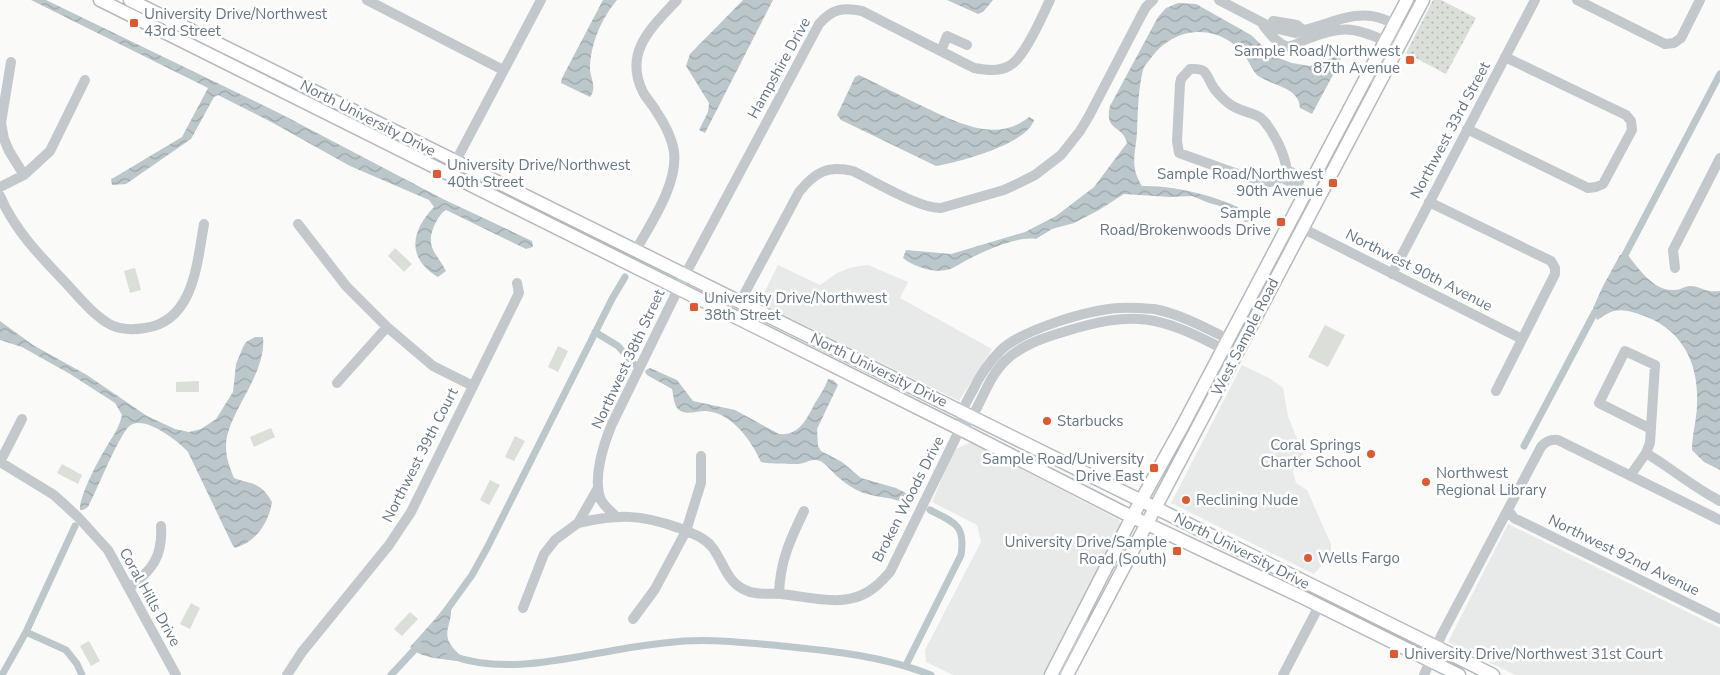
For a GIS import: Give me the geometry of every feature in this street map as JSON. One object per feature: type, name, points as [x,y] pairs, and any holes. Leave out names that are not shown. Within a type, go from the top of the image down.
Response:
[{"type":"main road","name":"North University Drive","points":[[130,0],[1493,675]]},
{"type":"main road","name":"West Sample Road","points":[[1055,674],[1084,611],[1132,517],[1407,0]]},
{"type":"main road","name":"West Sample Road","points":[[1067,675],[1423,0]]},
{"type":"main road","name":"North University Drive","points":[[112,3],[1132,517],[1304,598],[1460,675]]},
{"type":"main road","points":[[1302,228],[1299,222],[1300,216],[1327,163],[1331,144]]},
{"type":"main road","points":[[1258,311],[1262,292],[1286,244],[1282,236]]},
{"type":"main road","points":[[835,367],[842,352]]},
{"type":"main road","points":[[850,374],[857,359]]},
{"type":"main road","points":[[1304,598],[1335,598]]},
{"type":"main road","points":[[1319,606],[1335,598]]},
{"type":"street","points":[[367,0],[503,70]]},
{"type":"street","points":[[449,174],[541,0]]},
{"type":"street","points":[[636,250],[668,188],[674,162],[674,151],[666,128],[644,93],[639,81],[636,69],[638,55],[647,33],[677,0]]},
{"type":"street","name":"Hampshire Drive","points":[[685,274],[819,24],[826,16],[837,10],[849,8],[862,11],[974,68],[1000,70],[1011,66],[1020,57],[1050,0]]},
{"type":"street","points":[[740,302],[799,192],[807,182],[831,168],[853,171],[918,203],[941,208],[1004,190],[1049,165],[1061,155],[1080,131],[1146,7],[1153,0]]},
{"type":"street","points":[[1219,0],[1259,21],[1275,38],[1286,46],[1295,45],[1304,34],[1360,14],[1374,15],[1394,24],[1398,30],[1375,78],[1377,86]]},
{"type":"street","name":"Northwest 33rd Street","points":[[1392,274],[1535,0]]},
{"type":"street","points":[[1577,0],[1665,44],[1674,43],[1681,38],[1700,0]]},
{"type":"street","points":[[1259,21],[1297,26],[1304,34]]},
{"type":"street","points":[[1304,34],[1352,29],[1385,41]]},
{"type":"street","points":[[940,51],[943,34],[967,45]]},
{"type":"street","points":[[1467,129],[1588,188],[1603,184],[1632,130],[1631,121],[1626,116],[1505,57]]},
{"type":"street","points":[[11,62],[1,123],[4,139],[9,151],[24,174]]},
{"type":"street","points":[[1190,69],[1204,71],[1216,91],[1231,106],[1260,117],[1266,123],[1282,150],[1284,174],[1276,181],[1260,182],[1179,153],[1176,141],[1180,84],[1181,79],[1190,69]]},
{"type":"street","points":[[0,187],[24,174],[50,151],[86,80]]},
{"type":"street","points":[[1675,268],[1673,250],[1720,158]]},
{"type":"street","points":[[1284,174],[1308,186]]},
{"type":"street","points":[[0,196],[13,222],[56,273],[97,314],[112,325],[123,329],[148,328],[171,317],[181,306],[192,282],[204,224]]},
{"type":"street","points":[[1429,202],[1551,261],[1555,268],[1556,274],[1496,391]]},
{"type":"street","points":[[298,224],[346,286],[387,328],[433,366],[473,386]]},
{"type":"street","name":"Northwest 90th Avenue","points":[[1302,228],[1522,339]]},
{"type":"street","name":"Northwest 38th Street","points":[[578,523],[598,488],[600,461],[605,441],[685,274]]},
{"type":"street","name":"Northwest 39th Court","points":[[287,675],[302,652],[389,545],[411,512],[519,293],[517,283]]},
{"type":"street","name":"Broken Woods Drive","points":[[617,517],[638,516],[656,520],[703,538],[713,548],[730,578],[744,590],[762,595],[779,594],[809,599],[840,601],[858,597],[876,587],[890,572],[981,386],[1030,338],[1097,316],[1168,318],[1198,324],[1225,344]]},
{"type":"street","points":[[337,383],[387,328]]},
{"type":"street","points":[[1630,476],[1646,453],[1650,443],[1651,429],[1654,365],[1625,351],[1599,403],[1651,429]]},
{"type":"street","points":[[0,462],[22,419]]},
{"type":"street","points":[[1418,675],[1429,660],[1509,516],[1541,447],[1550,440],[1558,440],[1720,520]]},
{"type":"street","points":[[1646,453],[1669,467],[1698,489],[1720,501]]},
{"type":"street","points":[[633,619],[655,589],[686,531],[701,483],[701,456]]},
{"type":"street","name":"Coral Hills Drive","points":[[0,462],[54,495],[78,517],[108,550],[176,675]]},
{"type":"street","points":[[598,488],[601,500],[617,517]]},
{"type":"street","points":[[779,594],[785,552],[804,511]]},
{"type":"street","name":"Northwest 92nd Avenue","points":[[1509,516],[1720,619]]},
{"type":"street","name":"Northwest 38th Street","points":[[523,608],[544,554],[554,540],[578,523],[597,518],[617,517]]},
{"type":"street","points":[[128,588],[146,575],[154,563],[162,538],[161,526]]},
{"type":"street","points":[[1283,675],[1319,606]]},
{"type":"street","points":[[1424,675],[1429,660]]},
{"type":"shaded area","points":[[1433,0],[1441,0],[1476,18],[1446,74],[1406,53]]},
{"type":"shaded area","points":[[395,248],[412,264],[404,272],[388,256]]},
{"type":"shaded area","points":[[778,265],[820,285],[837,273],[853,267],[868,265],[908,282],[900,298],[992,349],[959,401],[759,303]]},
{"type":"shaded area","points":[[135,268],[141,290],[130,293],[124,271]]},
{"type":"shaded area","points":[[1325,325],[1345,335],[1328,367],[1308,357]]},
{"type":"shaded area","points":[[558,346],[568,351],[558,372],[548,367]]},
{"type":"shaded area","points":[[1242,365],[1269,378],[1283,388],[1288,416],[1303,454],[1293,471],[1296,483],[1307,490],[1331,544],[1331,555],[1314,574],[1171,503]]},
{"type":"shaded area","points":[[199,381],[199,392],[176,392],[176,382]]},
{"type":"shaded area","points":[[271,428],[275,437],[254,447],[250,437]]},
{"type":"shaded area","points":[[515,436],[525,441],[514,461],[505,457]]},
{"type":"shaded area","points":[[971,442],[1119,520],[1121,527],[1043,675],[953,675],[926,662],[925,650],[981,542],[977,525],[932,502],[954,450]]},
{"type":"shaded area","points":[[62,464],[82,475],[78,484],[57,473]]},
{"type":"shaded area","points":[[490,480],[500,485],[489,505],[480,500]]},
{"type":"shaded area","points":[[1508,524],[1720,628],[1720,675],[1515,675],[1448,642]]},
{"type":"shaded area","points":[[191,603],[200,608],[190,629],[180,624]]},
{"type":"shaded area","points":[[410,612],[418,619],[402,636],[394,629]]},
{"type":"shaded area","points":[[89,641],[100,661],[91,666],[80,646]]},
{"type":"water","points":[[31,0],[46,0],[277,112],[443,199],[532,241],[533,247],[526,249],[446,210],[440,215],[435,224],[431,240],[433,250],[446,271],[438,277],[428,270],[421,261],[415,244],[420,225],[434,207],[429,200],[350,166],[218,95],[214,97],[191,139],[126,184],[112,185],[111,179],[182,137],[208,88]]},
{"type":"water","points":[[603,0],[617,0],[601,24],[594,42],[590,70],[593,90],[590,97],[561,83]]},
{"type":"water","points":[[743,0],[773,0],[705,133],[699,130],[708,112],[709,103],[686,66],[690,54]]},
{"type":"water","points":[[947,0],[993,0],[983,12],[978,14]]},
{"type":"water","points":[[1178,3],[1196,4],[1251,35],[1273,56],[1292,63],[1310,66],[1334,57],[1340,57],[1341,60],[1312,114],[1300,108],[1295,95],[1290,91],[1257,75],[1237,47],[1214,34],[1196,32],[1179,36],[1163,45],[1144,67],[1139,93],[1134,159],[1138,179],[1142,186],[1186,190],[1201,194],[1244,210],[1256,217],[1255,221],[1245,222],[1237,213],[1227,208],[1192,196],[1170,197],[1124,194],[1074,223],[1052,229],[1036,239],[1020,240],[1001,245],[949,269],[935,271],[912,264],[903,258],[906,250],[951,254],[1025,232],[1056,216],[1094,187],[1127,143],[1125,137],[1109,120],[1110,106],[1158,17],[1166,8]]},
{"type":"water","points":[[859,75],[945,117],[974,127],[1002,129],[1016,125],[1029,117],[1034,120],[1029,129],[1006,144],[976,156],[936,166],[841,120],[837,115],[855,77]]},
{"type":"water","points":[[1627,254],[1648,278],[1667,290],[1690,286],[1720,291],[1720,470],[1704,462],[1692,450],[1697,410],[1697,390],[1692,364],[1680,341],[1660,323],[1631,312],[1623,310],[1614,311],[1597,320],[1593,308],[1603,286],[1620,255]]},
{"type":"water","points":[[0,321],[33,345],[87,375],[147,416],[175,429],[189,432],[201,429],[216,419],[233,392],[236,364],[243,347],[246,342],[255,337],[263,337],[263,352],[259,366],[232,422],[227,435],[226,448],[227,459],[234,478],[251,483],[264,490],[272,502],[265,524],[249,541],[235,548],[188,452],[170,436],[153,427],[137,423],[131,425],[126,430],[88,507],[80,510],[90,478],[116,431],[122,415],[115,403],[70,374],[22,347],[0,340]]},
{"type":"water","points":[[650,368],[677,380],[693,401],[735,410],[779,434],[792,432],[802,425],[828,379],[833,380],[838,385],[817,429],[818,446],[821,451],[842,462],[861,478],[896,488],[910,495],[914,501],[904,502],[862,492],[845,483],[819,461],[813,460],[799,464],[761,462],[752,445],[732,422],[715,413],[706,411],[688,413],[677,408],[672,389],[647,375],[645,372]]},
{"type":"water","points":[[448,603],[451,606],[451,613],[447,636],[452,647],[459,654],[457,661],[425,656],[414,651],[410,647]]},
{"type":"waterway","points":[[1625,255],[1720,74]]},
{"type":"waterway","points":[[446,611],[472,575],[487,548],[612,299],[625,277]]},
{"type":"waterway","points":[[1524,446],[1595,312]]},
{"type":"waterway","points":[[595,332],[618,346],[634,364]]},
{"type":"waterway","points":[[906,665],[961,555],[962,537],[960,531],[952,522],[930,510]]},
{"type":"waterway","points":[[2,675],[26,632],[75,526]]},
{"type":"waterway","points":[[26,632],[66,650],[77,664],[82,675]]},
{"type":"waterway","points":[[450,655],[470,661],[511,665],[554,661],[633,647],[684,641],[721,641],[858,655],[895,663],[931,675]]},
{"type":"waterway","points":[[391,675],[419,645]]},
{"type":"place","name":"University Drive/Northwest 43rd Street","points":[[134,23]]},
{"type":"place","name":"Sample Road/Northwest 87th Avenue","points":[[1410,60]]},
{"type":"place","name":"University Drive/Northwest 40th Street","points":[[437,174]]},
{"type":"place","name":"Sample Road/Northwest 90th Avenue","points":[[1333,183]]},
{"type":"place","name":"Sample Road/Brokenwoods Drive","points":[[1281,222]]},
{"type":"place","name":"University Drive/Northwest 38th Street","points":[[694,307]]},
{"type":"place","name":"Starbucks","points":[[1047,421]]},
{"type":"place","name":"Coral Springs Charter School","points":[[1371,454]]},
{"type":"place","name":"Sample Road/University Drive East","points":[[1154,468]]},
{"type":"place","name":"Northwest Regional Library","points":[[1426,482]]},
{"type":"place","name":"Reclining Nude","points":[[1186,500]]},
{"type":"place","name":"University Drive/Sample Road (South)","points":[[1177,551]]},
{"type":"place","name":"Wells Fargo","points":[[1308,558]]},
{"type":"place","name":"University Drive/Northwest 31st Court","points":[[1394,654]]}]
